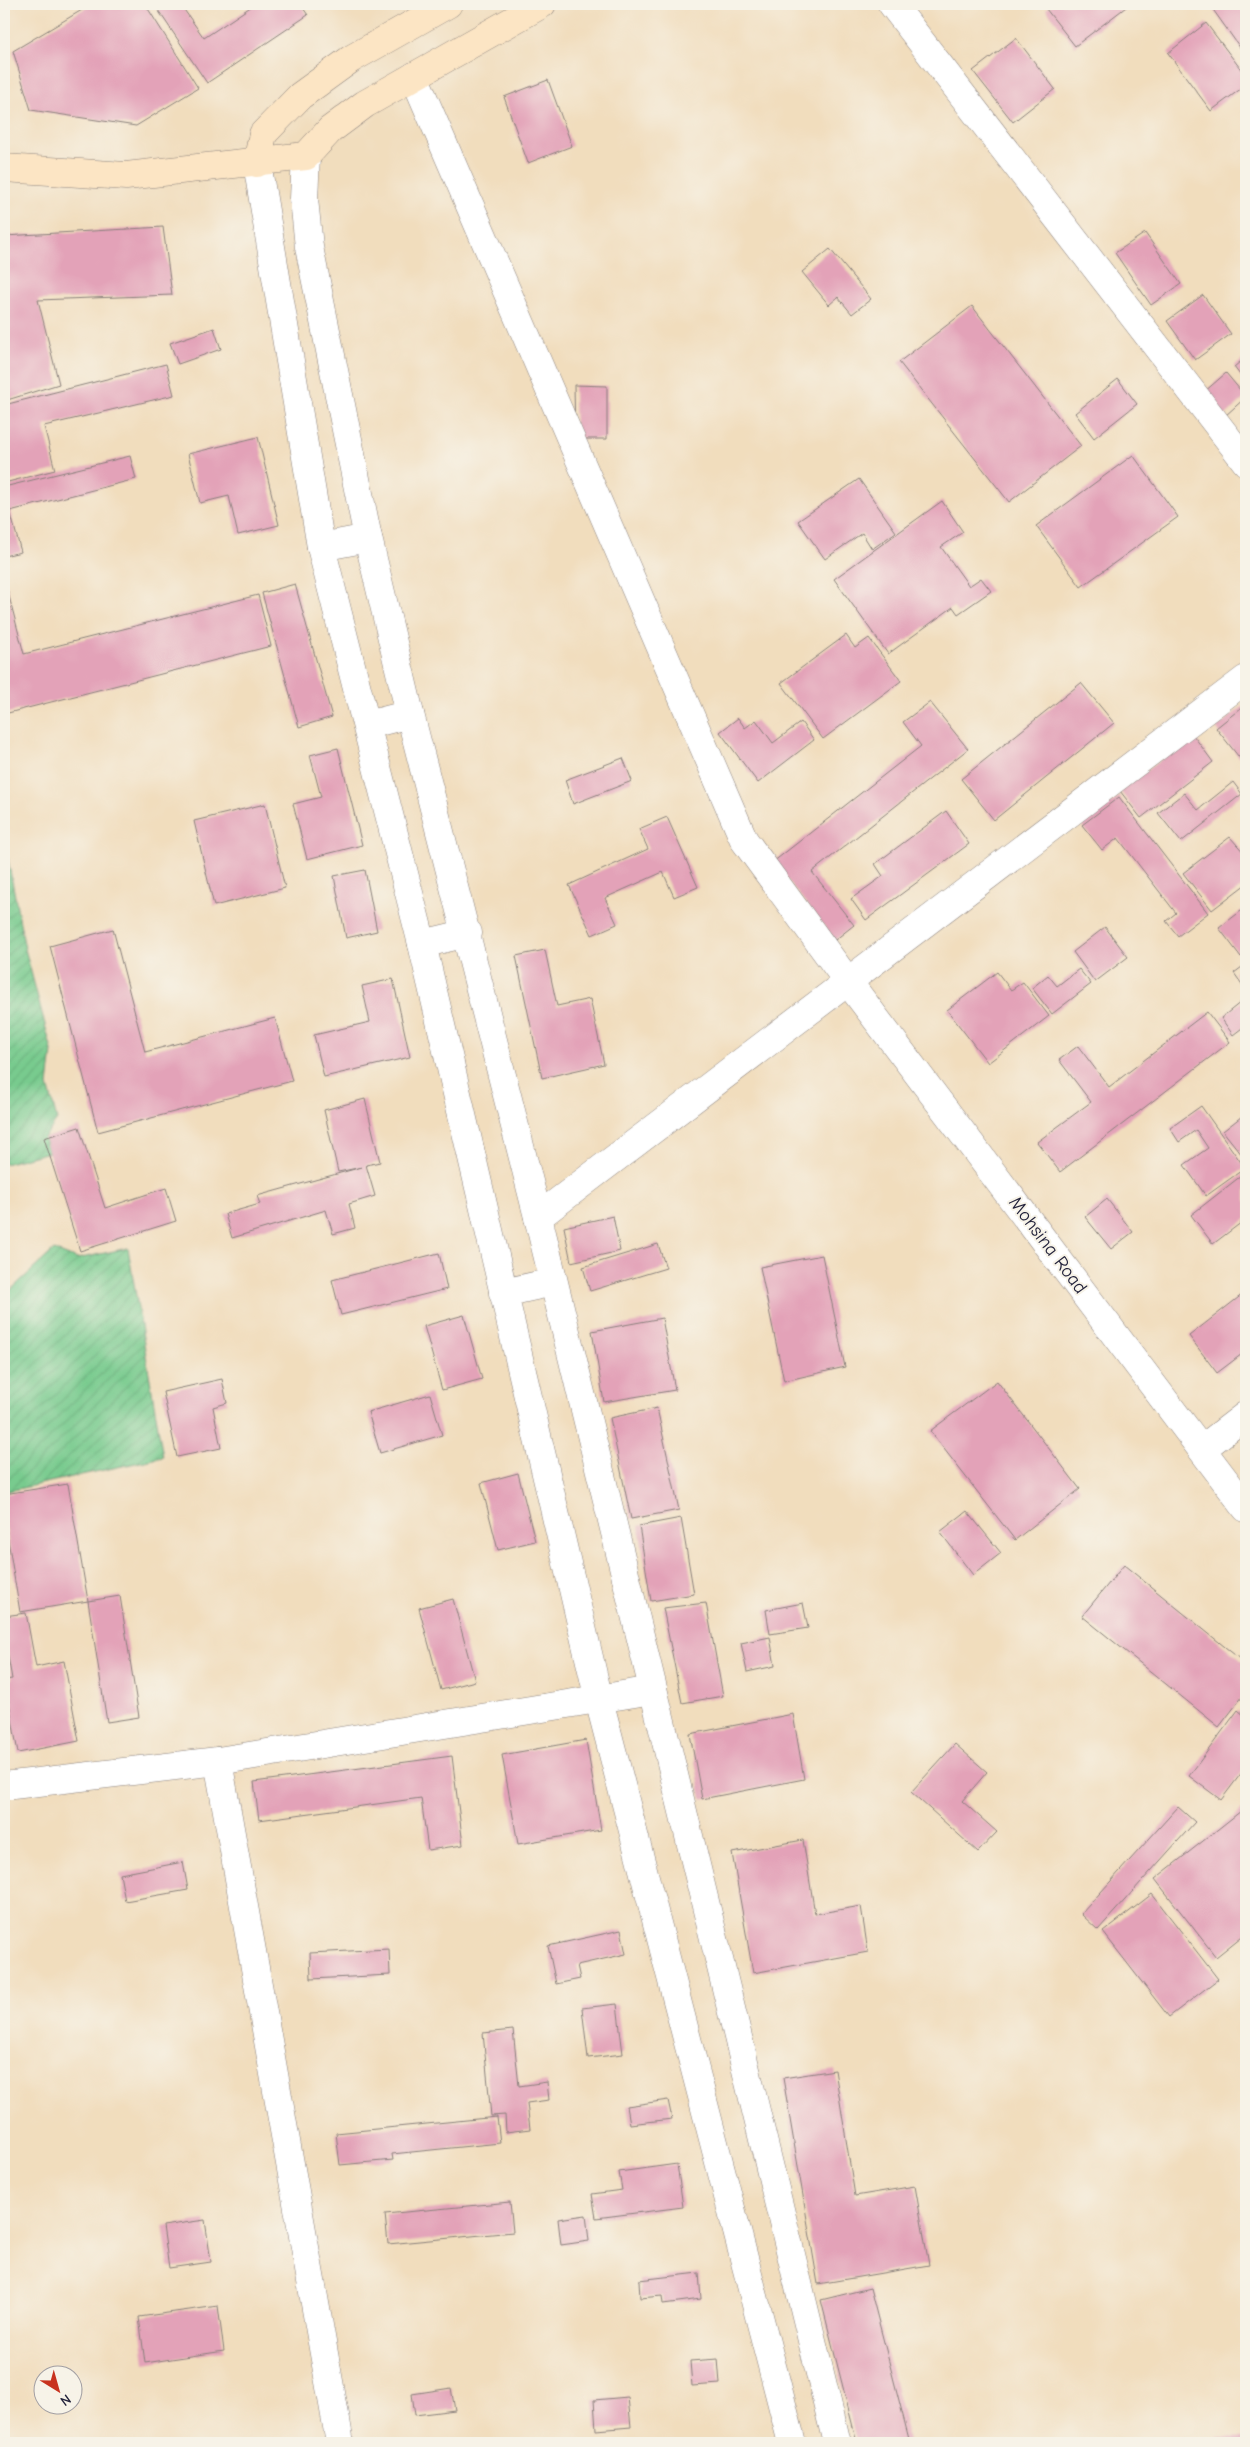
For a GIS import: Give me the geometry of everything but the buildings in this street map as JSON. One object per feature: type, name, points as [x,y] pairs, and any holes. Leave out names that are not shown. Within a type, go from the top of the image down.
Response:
[{"type":"street","points":[[448,4],[351,59],[300,96],[263,134],[256,163],[321,547],[422,944],[599,1700],[792,2443]]},
{"type":"street","points":[[4,168],[126,176],[306,156],[330,130],[365,104],[542,4]]},
{"type":"street","points":[[892,4],[1246,462]]},
{"type":"street","name":"Mohsina Road","points":[[414,76],[744,840],[849,983],[1246,1508]]},
{"type":"street","points":[[306,156],[304,199],[309,247],[368,538],[410,714],[468,933],[538,1217],[837,2443]]},
{"type":"street","points":[[321,547],[368,538]]},
{"type":"street","points":[[538,1217],[849,983],[1246,680]]},
{"type":"street","points":[[367,725],[410,714]]},
{"type":"street","points":[[422,944],[468,933]]},
{"type":"street","points":[[504,1293],[553,1282]]},
{"type":"street","points":[[1202,1449],[1246,1415]]},
{"type":"street","points":[[4,1786],[218,1761],[653,1690]]},
{"type":"street","points":[[218,1761],[340,2443]]},
{"type":"green space","points":[[4,839],[25,949],[52,1051],[48,1085],[57,1120],[44,1138],[49,1152],[4,1164]]},
{"type":"green space","points":[[128,1248],[163,1457],[4,1492],[4,1296],[54,1250],[77,1259]]}]
